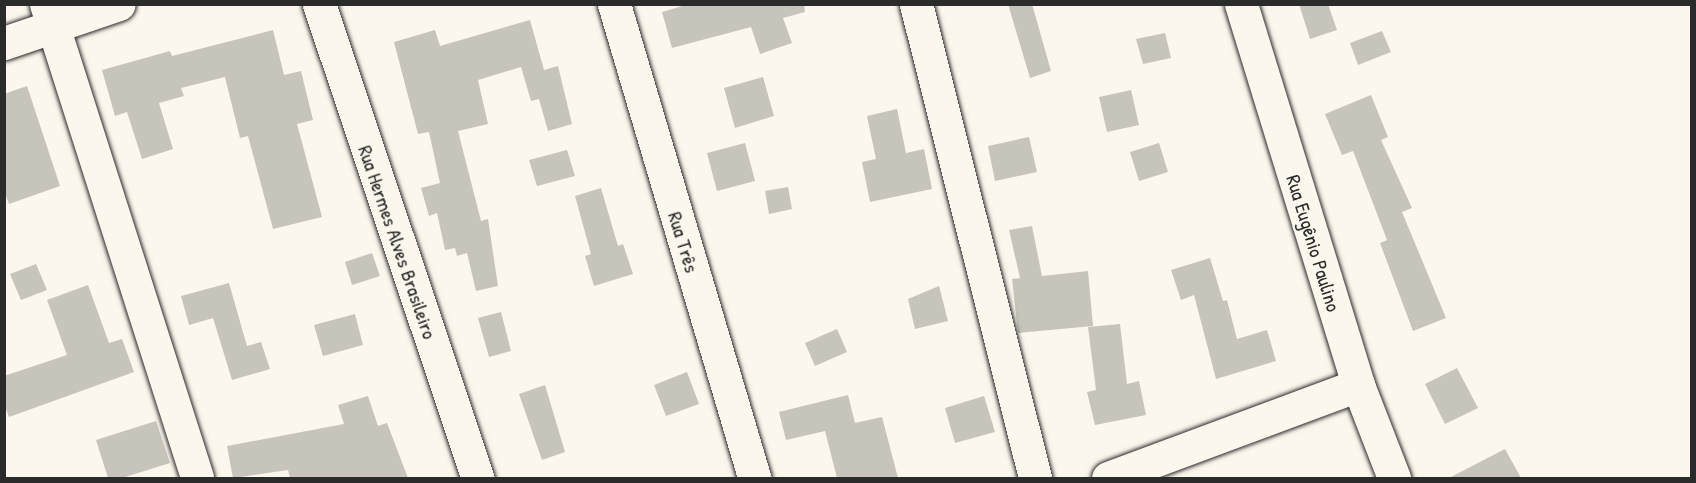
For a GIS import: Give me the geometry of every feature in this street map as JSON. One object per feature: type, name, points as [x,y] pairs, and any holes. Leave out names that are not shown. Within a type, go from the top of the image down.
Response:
[{"type":"street","points":[[4,43],[50,16],[119,4]]},
{"type":"street","name":"Rua Hermes Alves Brasileiro","points":[[319,4],[478,478]]},
{"type":"street","name":"Rua Três","points":[[614,4],[754,478]]},
{"type":"street","points":[[916,4],[1035,478]]},
{"type":"street","name":"Rua Eugênio Paulino","points":[[1241,4],[1358,384],[1394,478]]},
{"type":"street","points":[[50,16],[197,478]]},
{"type":"street","points":[[1108,478],[1358,384]]},
{"type":"building","points":[[689,4],[804,4],[805,12],[783,18],[792,43],[760,54],[751,27],[672,48],[662,12]]},
{"type":"building","points":[[1008,4],[1032,4],[1051,71],[1030,78]]},
{"type":"building","points":[[1299,4],[1328,4],[1337,30],[1310,39]]},
{"type":"building","points":[[530,20],[544,70],[558,66],[572,124],[548,131],[539,99],[531,101],[521,67],[478,80],[488,124],[458,131],[481,221],[488,219],[498,286],[476,291],[467,253],[457,256],[455,248],[445,250],[437,213],[429,216],[421,188],[440,183],[429,132],[418,134],[394,42],[435,30],[440,46]]},
{"type":"building","points":[[273,30],[284,75],[301,71],[313,120],[297,124],[322,217],[273,229],[248,136],[240,138],[225,77],[181,88],[184,96],[159,103],[173,149],[142,159],[127,112],[115,116],[102,70],[170,51],[172,56]]},
{"type":"building","points":[[1382,31],[1391,52],[1358,65],[1350,43]]},
{"type":"building","points":[[1165,33],[1171,58],[1143,64],[1136,39]]},
{"type":"building","points":[[763,77],[774,116],[735,128],[724,88]]},
{"type":"building","points":[[27,86],[60,186],[9,204],[4,191],[4,94]]},
{"type":"building","points":[[1131,90],[1139,125],[1107,132],[1099,97]]},
{"type":"building","points":[[1371,95],[1388,137],[1381,140],[1412,208],[1402,212],[1446,318],[1413,331],[1380,243],[1387,240],[1353,151],[1342,155],[1325,114]]},
{"type":"building","points":[[897,109],[906,153],[924,149],[932,189],[870,202],[862,162],[876,159],[867,116]]},
{"type":"building","points":[[1029,137],[1037,172],[995,181],[988,146]]},
{"type":"building","points":[[745,143],[755,181],[717,191],[707,153]]},
{"type":"building","points":[[1159,143],[1168,172],[1139,181],[1130,152]]},
{"type":"building","points":[[567,150],[575,176],[537,186],[529,160]]},
{"type":"building","points":[[788,187],[792,209],[769,214],[765,191]]},
{"type":"building","points":[[601,188],[618,246],[623,244],[633,274],[594,286],[585,256],[591,254],[575,196]]},
{"type":"building","points":[[1032,226],[1042,276],[1088,271],[1093,326],[1018,333],[1012,279],[1020,278],[1009,230]]},
{"type":"building","points":[[372,253],[380,276],[352,285],[345,262]]},
{"type":"building","points":[[1210,258],[1223,301],[1227,300],[1237,339],[1267,330],[1276,361],[1216,379],[1194,295],[1181,300],[1171,270]]},
{"type":"building","points":[[36,264],[47,290],[21,300],[10,274]]},
{"type":"building","points":[[229,283],[247,346],[261,342],[270,369],[232,380],[213,318],[189,325],[181,296]]},
{"type":"building","points":[[88,285],[109,343],[122,339],[134,372],[9,417],[4,404],[4,376],[67,355],[47,300]]},
{"type":"building","points":[[939,286],[948,321],[915,329],[908,299]]},
{"type":"building","points":[[501,312],[511,351],[489,357],[478,318]]},
{"type":"building","points":[[355,314],[363,345],[323,356],[314,325]]},
{"type":"building","points":[[1120,324],[1127,384],[1139,381],[1146,415],[1095,425],[1087,392],[1096,390],[1088,327]]},
{"type":"building","points":[[837,329],[847,352],[815,366],[805,343]]},
{"type":"building","points":[[1457,368],[1478,408],[1445,424],[1425,384]]},
{"type":"building","points":[[687,372],[699,404],[666,416],[654,385]]},
{"type":"building","points":[[545,385],[565,452],[542,460],[519,394]]},
{"type":"building","points":[[848,395],[855,423],[882,417],[898,478],[837,478],[825,431],[786,440],[779,412]]},
{"type":"building","points":[[368,396],[378,426],[387,423],[408,478],[290,478],[288,470],[233,478],[227,446],[344,424],[338,405]]},
{"type":"building","points":[[984,396],[995,432],[955,443],[945,408]]},
{"type":"building","points":[[156,421],[170,463],[122,478],[108,478],[96,440]]},
{"type":"building","points":[[1505,449],[1521,478],[1449,478]]}]
